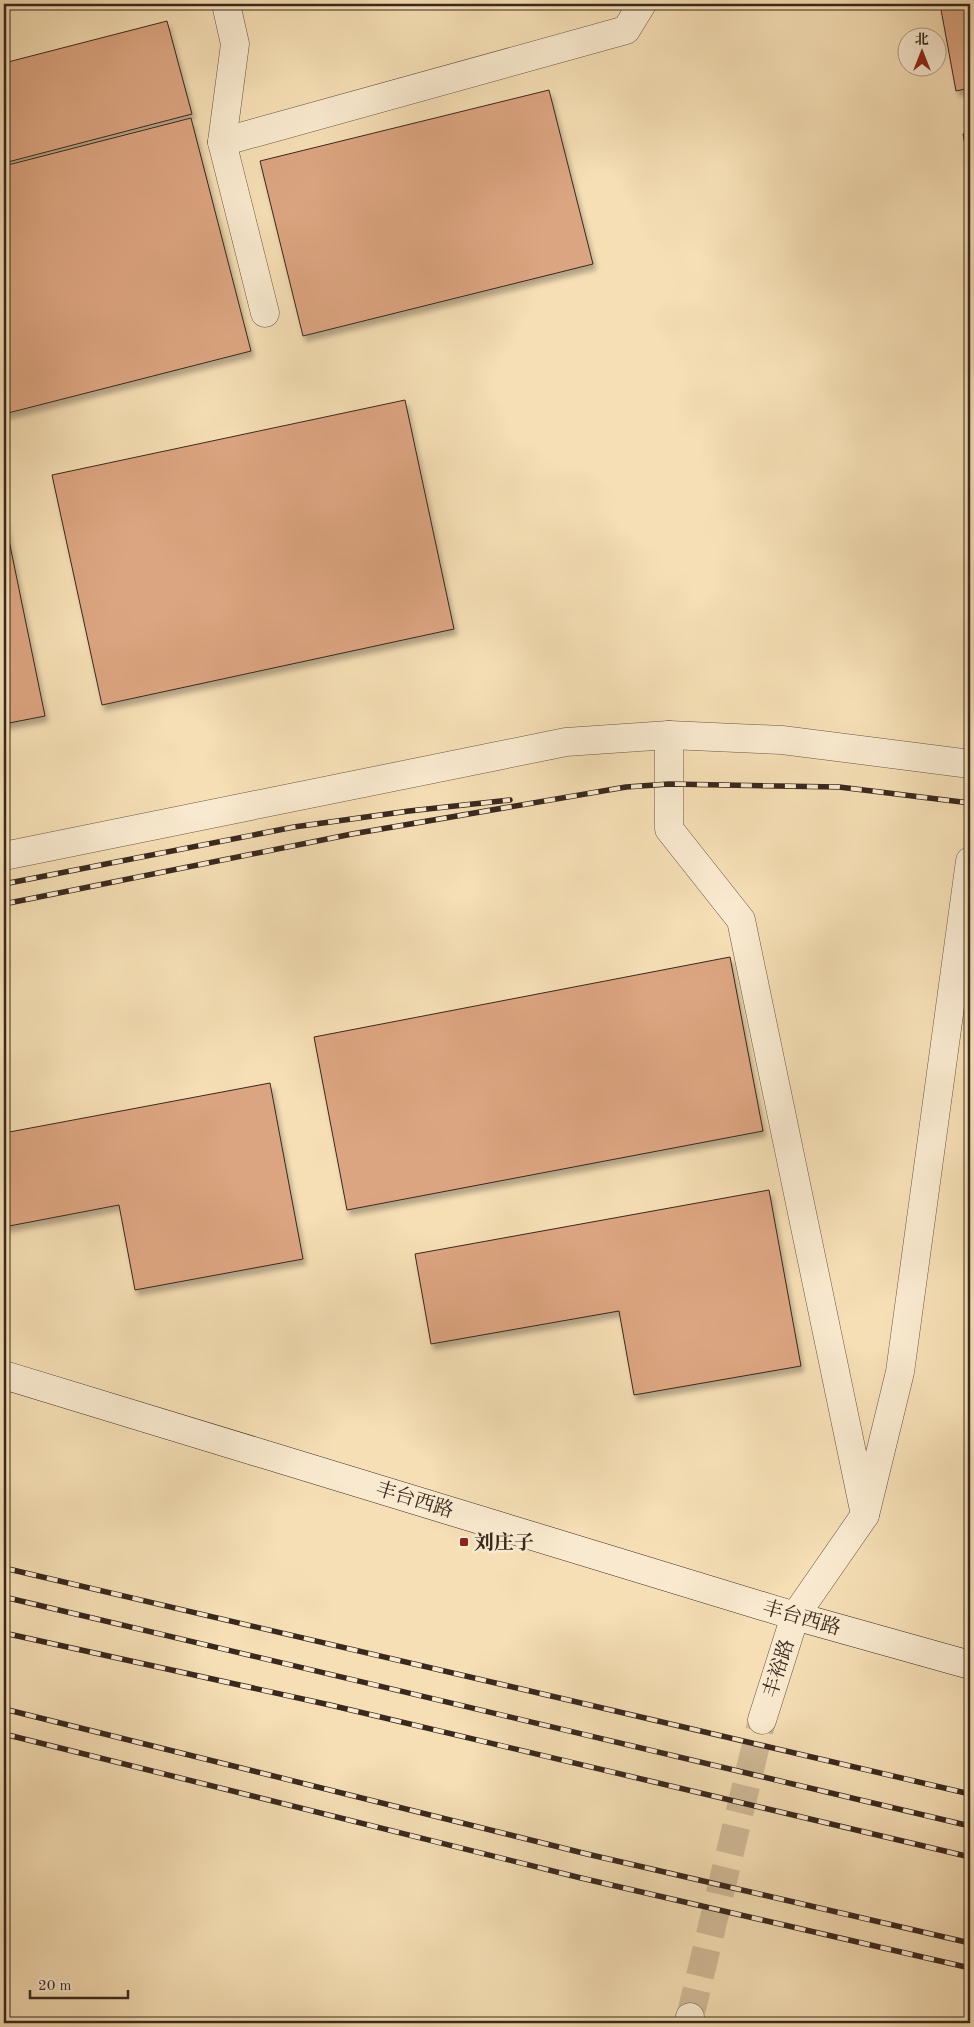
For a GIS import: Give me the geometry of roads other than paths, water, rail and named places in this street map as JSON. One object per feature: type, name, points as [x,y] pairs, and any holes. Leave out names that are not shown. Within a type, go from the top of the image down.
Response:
[{"type":"street","points":[[226,4],[236,44],[222,142],[265,313]]},
{"type":"street","points":[[222,142],[626,30],[642,4]]},
{"type":"street","points":[[4,856],[566,742],[669,735],[782,740],[970,764]]},
{"type":"street","points":[[669,735],[669,829],[741,920],[865,1515]]},
{"type":"street","points":[[865,1515],[900,1372],[970,860]]},
{"type":"street","name":"丰台西路","points":[[4,1375],[795,1616],[970,1665]]},
{"type":"street","name":"丰裕路","points":[[762,1720],[795,1616],[865,1515]]},
{"type":"tunnel","points":[[690,2017],[762,1720]]},
{"type":"railway","points":[[4,904],[352,834],[626,787],[669,784],[839,787],[970,803]]},
{"type":"railway","points":[[4,884],[294,827],[409,811],[510,800]]},
{"type":"railway","points":[[4,1568],[970,1794]]},
{"type":"railway","points":[[4,1597],[970,1826]]},
{"type":"railway","points":[[4,1633],[330,1705],[970,1857]]},
{"type":"railway","points":[[4,1709],[587,1854],[970,1943]]},
{"type":"railway","points":[[4,1734],[581,1878],[970,1968]]},
{"type":"place","name":"刘庄子","points":[[464,1542]]}]
